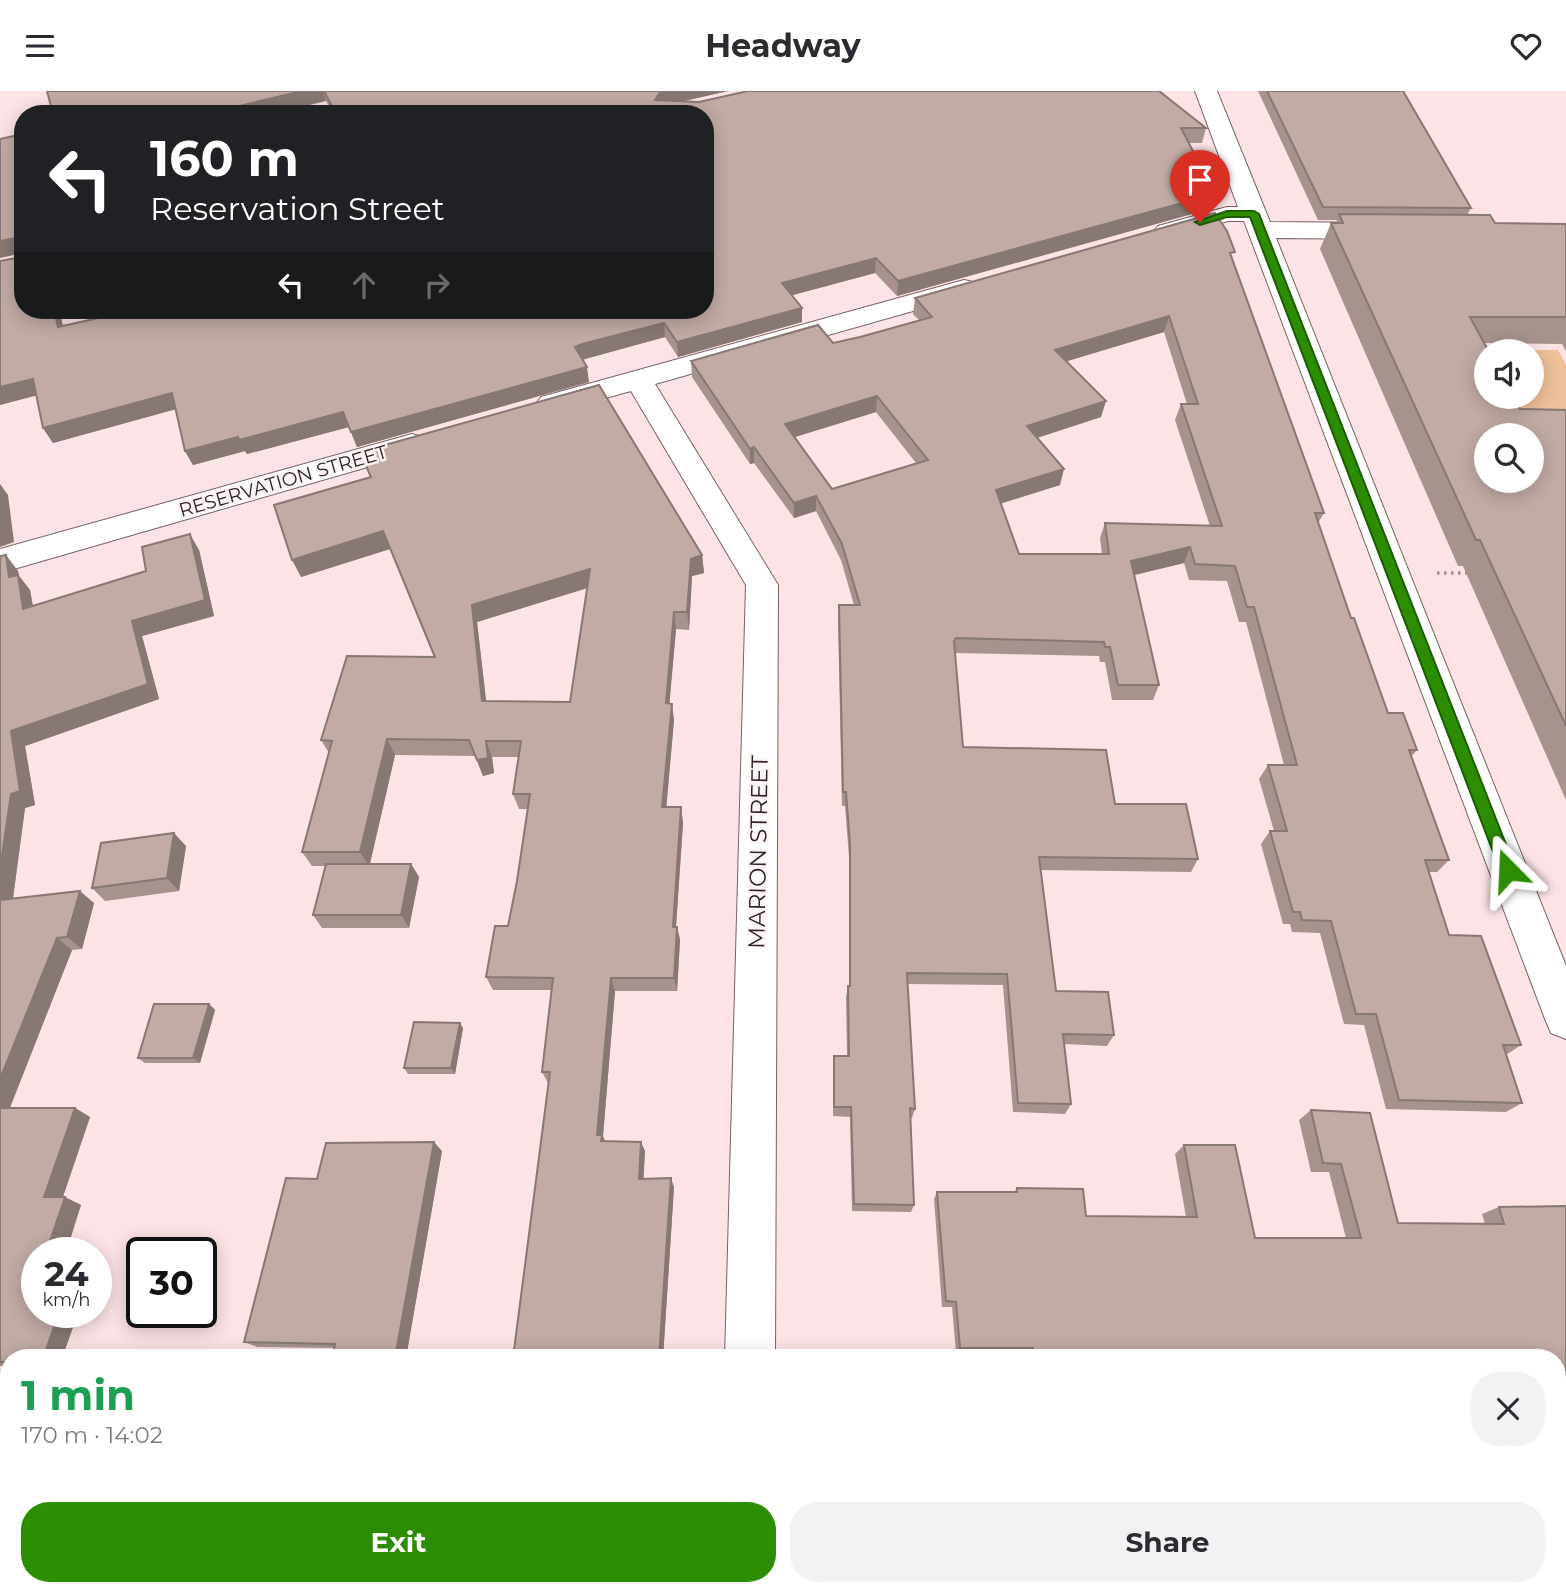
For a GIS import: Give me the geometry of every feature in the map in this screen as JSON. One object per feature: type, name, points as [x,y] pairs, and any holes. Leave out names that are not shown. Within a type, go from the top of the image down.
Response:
[{"type":"street","points":[[1206,91],[1566,1019]]},
{"type":"street","points":[[1147,237],[1227,214],[1257,222],[1406,231]]},
{"type":"street","points":[[531,410],[986,282]]},
{"type":"street","name":"MARION STREET","points":[[638,379],[762,585],[750,1349]]},
{"type":"street","name":"RESERVATION STREET","points":[[0,561],[437,437]]},
{"type":"path","points":[[1393,573],[1474,573]]},
{"type":"shaded area","points":[[1544,350],[1558,350],[1566,364],[1566,431],[1544,434],[1544,423],[1518,423],[1505,409],[1544,409]]},
{"type":"building","points":[[47,91],[302,91],[243,105],[51,105]]},
{"type":"building","points":[[324,91],[664,91],[660,92],[655,100],[699,102],[748,91],[1159,91],[1206,128],[1181,128],[1208,180],[1196,185],[1204,197],[898,281],[876,258],[782,283],[802,308],[677,342],[664,323],[582,344],[575,347],[587,367],[351,432],[343,412],[239,440],[238,437],[185,451],[172,393],[43,428],[33,379],[0,387],[0,261],[14,258],[14,319],[56,319],[58,327],[94,319],[714,319],[714,105],[331,105]]},
{"type":"building","points":[[1267,91],[1403,91],[1471,208],[1323,207]]},
{"type":"building","points":[[14,136],[14,238],[0,241],[0,139]]},
{"type":"building","points":[[1215,213],[1227,231],[1235,252],[1230,253],[1324,513],[1315,513],[1351,618],[1354,618],[1388,713],[1403,713],[1417,750],[1409,750],[1449,860],[1425,860],[1449,935],[1481,936],[1521,1045],[1503,1045],[1522,1103],[1399,1100],[1376,1014],[1356,1014],[1331,921],[1302,920],[1300,912],[1293,912],[1270,831],[1287,831],[1268,765],[1297,765],[1254,607],[1247,607],[1235,566],[1195,564],[1190,547],[1131,561],[1159,685],[1118,685],[1110,647],[1105,647],[1104,642],[956,638],[954,641],[963,747],[1106,750],[1115,804],[1186,804],[1198,859],[1039,857],[1056,991],[1108,992],[1114,1035],[1063,1034],[1071,1104],[1018,1103],[1007,974],[907,973],[915,1109],[910,1108],[914,1205],[854,1204],[851,1107],[834,1107],[834,1056],[849,1056],[850,986],[850,844],[846,792],[843,792],[839,605],[860,605],[842,544],[816,496],[794,503],[754,447],[750,449],[691,361],[818,325],[833,343],[932,317],[915,298]],"holes":[[[1169,316],[1198,404],[1181,404],[1222,526],[1105,523],[1109,554],[1019,554],[996,490],[1064,469],[1027,426],[1106,401],[1055,350]],[[877,396],[928,460],[832,489],[785,424]]]},
{"type":"building","points":[[1339,214],[1490,215],[1495,223],[1566,224],[1566,317],[1470,317],[1482,339],[1474,339],[1474,409],[1566,410],[1566,726],[1480,540],[1476,540],[1331,223],[1343,223]]},
{"type":"building","points":[[599,385],[702,555],[691,559],[687,612],[674,612],[666,703],[672,704],[662,807],[681,807],[673,927],[677,927],[674,978],[611,978],[597,1135],[602,1135],[601,1141],[641,1142],[639,1179],[671,1178],[660,1349],[514,1349],[550,1072],[542,1072],[553,978],[486,977],[495,926],[508,926],[530,794],[513,794],[521,741],[486,741],[488,758],[477,760],[469,740],[387,739],[360,852],[302,852],[332,741],[321,740],[347,656],[435,657],[383,531],[292,560],[274,505],[371,477],[360,452]],"holes":[[[590,569],[570,702],[482,701],[472,605]]]},
{"type":"building","points":[[190,534],[205,600],[132,621],[148,684],[11,731],[20,791],[11,794],[0,869],[0,556],[6,555],[9,577],[18,575],[23,609],[146,571],[142,547]]},
{"type":"building","points":[[174,833],[167,878],[92,888],[101,843]]},
{"type":"building","points":[[326,864],[411,864],[401,915],[313,915]]},
{"type":"building","points":[[80,891],[67,937],[57,938],[0,1079],[0,900]]},
{"type":"building","points":[[154,1004],[209,1004],[193,1058],[138,1058]]},
{"type":"building","points":[[414,1022],[460,1023],[451,1068],[404,1068]]},
{"type":"building","points":[[0,1108],[75,1108],[44,1197],[65,1197],[51,1237],[21,1237],[21,1328],[54,1328],[46,1349],[0,1349]]},
{"type":"building","points":[[1311,1110],[1370,1113],[1398,1223],[1504,1224],[1499,1207],[1566,1206],[1566,1349],[960,1348],[956,1302],[946,1301],[937,1192],[1017,1192],[1017,1188],[1083,1189],[1086,1216],[1197,1217],[1184,1145],[1235,1145],[1255,1238],[1361,1238],[1341,1164],[1323,1163]]},
{"type":"building","points":[[434,1142],[397,1349],[334,1349],[335,1344],[244,1342],[286,1178],[317,1179],[326,1143]]},
{"type":"route","points":[[1200,222],[1227,214],[1254,214],[1508,870]]}]
